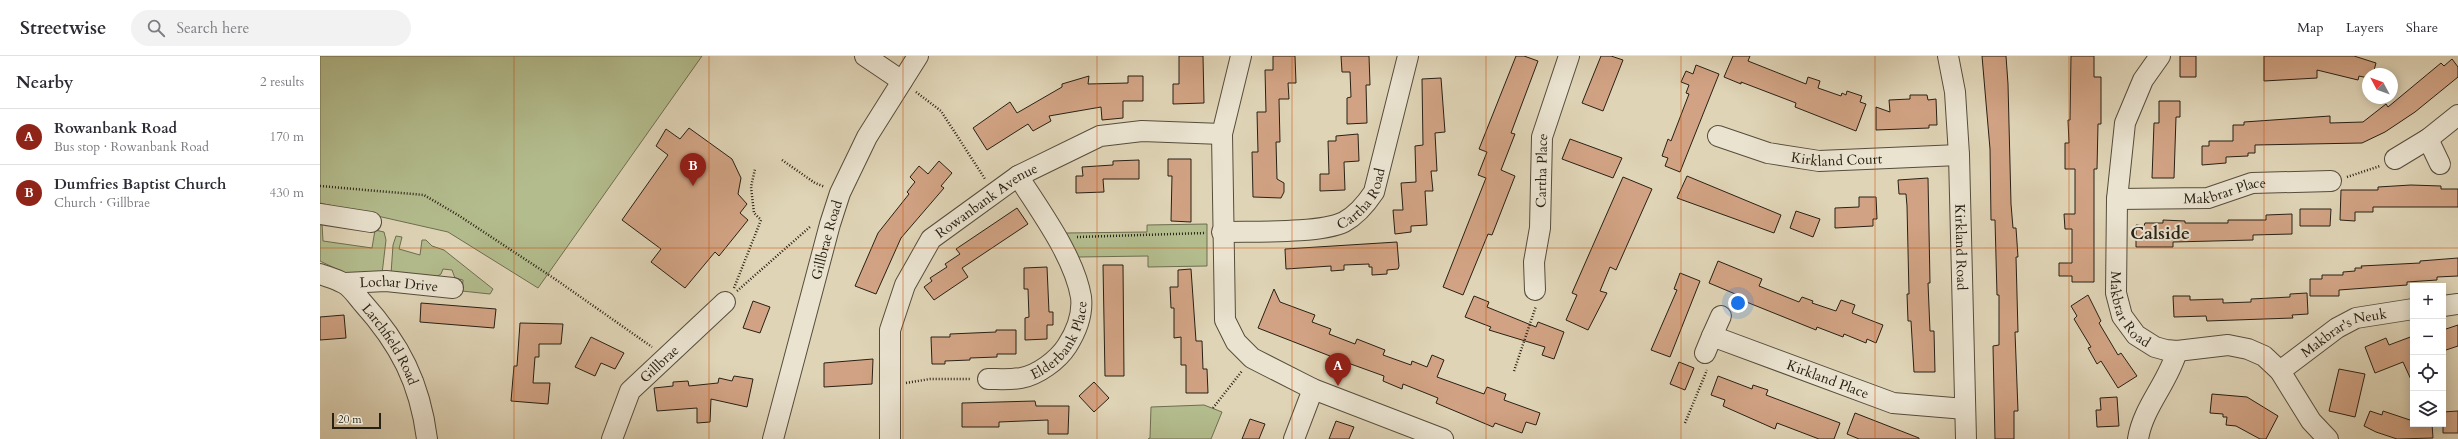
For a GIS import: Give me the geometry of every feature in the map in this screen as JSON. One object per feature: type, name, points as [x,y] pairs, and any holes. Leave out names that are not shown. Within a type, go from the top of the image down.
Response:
[{"type":"street","points":[[865,56],[911,89]]},
{"type":"street","name":"Gillbrae Road","points":[[773,439],[830,224],[840,193],[867,137],[911,89],[918,56]]},
{"type":"street","points":[[1241,56],[1222,134],[1222,232],[1225,320],[1236,342],[1252,358],[1313,389],[1443,439]]},
{"type":"street","name":"Cartha Road","points":[[1222,232],[1328,228],[1344,221],[1363,208],[1374,192],[1377,182],[1408,56]]},
{"type":"street","name":"Cartha Place","points":[[1534,290],[1534,262],[1540,228],[1542,137],[1570,56]]},
{"type":"street","name":"Kirkland Road","points":[[1948,56],[1955,92],[1959,155],[1966,439]]},
{"type":"street","name":"Makbrar Road","points":[[2160,56],[2143,80],[2126,123],[2117,199],[2116,294],[2122,316],[2128,326],[2145,342],[2160,348],[2177,351],[2222,346],[2241,347],[2264,356],[2280,370],[2311,421],[2328,439]]},
{"type":"street","points":[[2395,159],[2428,139],[2458,115]]},
{"type":"street","name":"Rowanbank Avenue","points":[[890,439],[890,330],[905,285],[931,239],[1018,176],[1100,136],[1142,131],[1222,134]]},
{"type":"street","name":"Kirkland Court","points":[[1718,136],[1768,153],[1819,161],[1959,155]]},
{"type":"street","points":[[2428,139],[2440,164]]},
{"type":"street","name":"Elderbank Place","points":[[988,379],[1022,378],[1046,368],[1064,351],[1076,333],[1081,298],[1077,282],[1057,238],[1018,176]]},
{"type":"street","name":"Makbrar Place","points":[[2117,199],[2208,198],[2252,182],[2331,181]]},
{"type":"street","points":[[320,214],[371,222]]},
{"type":"street","name":"Larchfield Road","points":[[320,274],[345,283],[383,325],[401,353],[423,408],[427,439]]},
{"type":"street","name":"Lochar Drive","points":[[345,283],[386,281],[453,288]]},
{"type":"street","name":"Gillbrae","points":[[612,439],[630,391],[665,356],[728,299]]},
{"type":"street","points":[[2446,306],[2458,304]]},
{"type":"street","name":"Makbrar's Neuk","points":[[2280,370],[2337,328],[2356,318],[2410,309]]},
{"type":"street","points":[[1709,345],[1721,316]]},
{"type":"street","name":"Kirkland Place","points":[[1709,345],[1893,403],[1965,409]]},
{"type":"street","points":[[2138,439],[2146,412],[2163,384],[2177,351]]},
{"type":"street","points":[[1294,439],[1313,389]]},
{"type":"path","points":[[911,89],[941,111],[994,193]]},
{"type":"path","points":[[2331,181],[2357,175],[2395,159]]},
{"type":"path","points":[[782,160],[815,183],[840,193]]},
{"type":"path","points":[[728,299],[761,220],[754,213],[751,187],[755,169]]},
{"type":"path","points":[[320,186],[424,195],[549,275],[665,356]]},
{"type":"path","points":[[728,299],[814,224],[830,224]]},
{"type":"path","points":[[1057,238],[1222,232]]},
{"type":"path","points":[[1514,371],[1536,306],[1534,290]]},
{"type":"path","points":[[1686,423],[1710,364],[1709,345]]},
{"type":"path","points":[[1212,408],[1252,358]]},
{"type":"path","points":[[890,386],[930,379],[988,379]]},
{"type":"green space","points":[[320,56],[702,56],[538,288],[448,232],[320,203]]},
{"type":"green space","points":[[320,224],[322,224],[323,241],[372,248],[375,230],[384,232],[386,240],[382,274],[353,277],[320,261]]},
{"type":"green space","points":[[1207,224],[1207,266],[1148,267],[1148,256],[1078,257],[1066,233],[1147,232],[1147,225]]},
{"type":"green space","points":[[396,236],[402,237],[399,249],[420,255],[422,240],[426,240],[432,246],[444,250],[493,289],[490,294],[462,291],[463,280],[455,278],[452,270],[443,269],[441,274],[436,277],[391,274],[393,245]]},
{"type":"green space","points":[[1204,405],[1222,412],[1211,439],[1148,439],[1150,438],[1151,407]]},
{"type":"building","points":[[1179,56],[1203,56],[1204,103],[1173,104],[1173,84],[1179,84]]},
{"type":"building","points":[[1273,56],[1295,56],[1296,83],[1288,83],[1289,99],[1279,99],[1280,142],[1276,142],[1277,179],[1284,183],[1284,192],[1281,198],[1253,197],[1252,152],[1258,152],[1257,112],[1266,112],[1265,70],[1273,70]]},
{"type":"building","points":[[1341,56],[1369,56],[1370,85],[1366,85],[1367,123],[1347,124],[1347,98],[1351,97],[1350,72],[1342,72]]},
{"type":"building","points":[[1516,56],[1524,56],[1538,61],[1511,133],[1515,134],[1501,170],[1515,176],[1492,235],[1488,234],[1463,295],[1443,287],[1486,178],[1478,175],[1487,152],[1479,149]]},
{"type":"building","points":[[1601,56],[1611,56],[1623,60],[1603,111],[1582,103]]},
{"type":"building","points":[[1733,56],[1750,56],[1748,61],[1806,84],[1808,77],[1820,81],[1818,88],[1841,96],[1842,93],[1846,95],[1847,91],[1862,96],[1860,102],[1866,104],[1856,131],[1795,107],[1796,103],[1724,77]]},
{"type":"building","points":[[1982,56],[2006,56],[2011,204],[2013,228],[2016,228],[2018,257],[2016,257],[2018,332],[2015,332],[2018,411],[2014,411],[2014,439],[1995,439],[1993,346],[1999,345],[1999,295],[1997,295],[1995,220],[1991,220],[1990,149]]},
{"type":"building","points":[[2071,56],[2094,56],[2094,77],[2101,77],[2101,124],[2098,124],[2097,169],[2094,169],[2094,282],[2072,282],[2072,276],[2059,276],[2059,263],[2072,263],[2072,229],[2065,229],[2064,214],[2075,214],[2075,169],[2065,169],[2065,143],[2069,143],[2068,120],[2070,120]]},
{"type":"building","points":[[2180,56],[2196,56],[2196,77],[2180,77]]},
{"type":"building","points":[[2264,56],[2354,56],[2376,63],[2375,68],[2362,68],[2362,77],[2359,76],[2358,80],[2317,70],[2317,78],[2264,81]]},
{"type":"building","points":[[2452,59],[2458,67],[2458,77],[2415,112],[2385,132],[2362,143],[2255,145],[2255,153],[2248,153],[2248,156],[2226,157],[2226,163],[2202,165],[2202,146],[2209,146],[2209,141],[2233,141],[2233,125],[2244,125],[2244,122],[2330,116],[2330,123],[2363,122],[2386,104],[2388,107],[2392,104],[2398,104],[2398,99],[2441,63],[2444,66]]},
{"type":"building","points":[[1696,65],[1719,74],[1680,172],[1665,166],[1668,158],[1662,156],[1668,139],[1671,141],[1689,94],[1686,93],[1689,85],[1681,82],[1686,71],[1693,74]]},
{"type":"building","points":[[1089,76],[1088,84],[1128,83],[1128,76],[1143,76],[1143,101],[1123,101],[1123,118],[1102,120],[1101,107],[1049,116],[1051,121],[1033,131],[1028,124],[987,150],[973,128],[1010,102],[1017,113],[1062,87],[1062,84]]},
{"type":"building","points":[[1441,78],[1445,132],[1435,133],[1437,171],[1431,171],[1433,191],[1425,191],[1427,225],[1411,226],[1411,232],[1395,234],[1393,210],[1403,210],[1401,183],[1416,182],[1415,146],[1423,145],[1422,79]]},
{"type":"building","points":[[1910,95],[1927,95],[1928,100],[1936,99],[1937,125],[1929,125],[1929,128],[1876,130],[1876,107],[1890,112],[1889,100],[1910,99]]},
{"type":"building","points":[[2159,101],[2180,101],[2180,117],[2176,117],[2174,178],[2152,178],[2154,123],[2159,123]]},
{"type":"building","points":[[689,128],[732,159],[741,178],[738,194],[747,204],[740,213],[748,220],[719,256],[715,252],[685,288],[651,262],[661,249],[622,220],[668,155],[656,146],[666,129],[680,139]]},
{"type":"building","points":[[1358,134],[1359,161],[1344,162],[1345,190],[1320,191],[1320,174],[1329,174],[1328,141],[1336,141],[1336,136]]},
{"type":"building","points":[[1570,139],[1622,158],[1613,178],[1562,159]]},
{"type":"building","points":[[1168,159],[1191,159],[1191,222],[1171,221],[1172,176],[1168,176]]},
{"type":"building","points":[[1139,160],[1139,179],[1103,179],[1104,192],[1076,193],[1076,176],[1083,176],[1082,167],[1113,165],[1113,161]]},
{"type":"building","points":[[939,161],[952,173],[941,186],[944,188],[901,238],[876,294],[855,286],[878,233],[909,194],[907,192],[915,182],[910,177],[919,166],[928,174]]},
{"type":"building","points":[[1687,176],[1781,215],[1774,233],[1677,198]]},
{"type":"building","points":[[1623,177],[1652,189],[1616,270],[1610,267],[1600,291],[1607,293],[1588,330],[1566,320],[1577,295],[1572,293]]},
{"type":"building","points":[[1928,178],[1930,283],[1928,283],[1930,331],[1934,331],[1935,372],[1914,372],[1911,321],[1908,321],[1907,294],[1909,294],[1906,194],[1899,194],[1898,180]]},
{"type":"building","points":[[2411,185],[2441,186],[2441,189],[2458,189],[2458,207],[2373,207],[2373,212],[2355,212],[2355,221],[2340,220],[2341,190],[2378,190],[2378,187]]},
{"type":"building","points":[[1859,197],[1876,197],[1877,219],[1873,219],[1873,226],[1835,228],[1835,208],[1859,207]]},
{"type":"building","points":[[1017,208],[1028,224],[962,268],[968,277],[934,300],[924,287],[932,281],[930,278],[947,267],[945,264],[960,254],[956,249]]},
{"type":"building","points":[[2300,209],[2331,209],[2330,226],[2300,226]]},
{"type":"building","points":[[1796,211],[1820,219],[1813,237],[1790,228]]},
{"type":"building","points":[[2292,214],[2292,234],[2253,235],[2253,240],[2173,242],[2173,247],[2136,247],[2136,225],[2144,226],[2145,223],[2163,223],[2163,220],[2185,221],[2185,223],[2228,223],[2228,220],[2266,220],[2266,215]]},
{"type":"building","points":[[1397,242],[1399,266],[1398,269],[1387,270],[1387,274],[1372,275],[1372,267],[1369,267],[1369,264],[1344,265],[1344,270],[1331,271],[1331,266],[1286,269],[1285,249]]},
{"type":"building","points":[[2458,258],[2458,276],[2437,277],[2437,280],[2407,282],[2407,285],[2339,290],[2339,296],[2310,296],[2310,279],[2322,279],[2322,275],[2343,275],[2343,272],[2355,271],[2355,268],[2362,268],[2361,266],[2420,263],[2420,261]]},
{"type":"building","points":[[1718,261],[1762,279],[1759,286],[1799,302],[1802,297],[1813,301],[1812,303],[1836,311],[1841,300],[1855,305],[1852,313],[1883,325],[1876,343],[1867,339],[1866,343],[1844,334],[1843,337],[1817,327],[1816,330],[1739,299],[1740,296],[1709,283]]},
{"type":"building","points":[[1103,265],[1123,265],[1124,376],[1105,376]]},
{"type":"building","points":[[1047,267],[1049,312],[1053,312],[1053,325],[1047,325],[1047,339],[1025,340],[1025,318],[1029,317],[1028,289],[1024,289],[1024,268]]},
{"type":"building","points":[[1191,269],[1196,341],[1202,341],[1203,369],[1207,369],[1208,393],[1186,393],[1186,365],[1181,365],[1181,337],[1174,338],[1174,308],[1171,308],[1170,287],[1178,287],[1178,270]]},
{"type":"building","points":[[1680,273],[1700,281],[1670,357],[1651,350],[1677,290],[1674,289]]},
{"type":"building","points":[[1274,289],[1280,302],[1315,315],[1312,322],[1331,329],[1329,334],[1355,344],[1357,339],[1385,350],[1383,355],[1411,365],[1412,361],[1427,367],[1432,355],[1444,360],[1437,377],[1484,394],[1487,387],[1506,394],[1504,400],[1540,413],[1536,425],[1526,422],[1522,433],[1495,423],[1493,427],[1436,403],[1438,398],[1403,384],[1402,389],[1383,381],[1384,376],[1348,363],[1347,367],[1329,360],[1330,356],[1258,328]]},
{"type":"building","points":[[2307,293],[2308,314],[2292,315],[2293,318],[2207,321],[2206,316],[2174,317],[2173,296],[2190,296],[2190,300],[2223,299],[2223,303],[2251,302],[2251,299],[2290,297],[2290,294]]},
{"type":"building","points":[[2088,295],[2101,321],[2099,323],[2118,355],[2121,353],[2137,376],[2118,388],[2101,361],[2097,364],[2088,348],[2091,347],[2074,319],[2077,316],[2071,306]]},
{"type":"building","points":[[1474,296],[1489,302],[1487,307],[1536,327],[1538,322],[1564,332],[1554,359],[1542,355],[1545,347],[1489,330],[1491,327],[1465,317]]},
{"type":"building","points":[[753,301],[770,307],[760,333],[743,328]]},
{"type":"building","points":[[421,303],[496,309],[494,328],[420,322]]},
{"type":"building","points":[[344,315],[346,338],[320,340],[320,317]]},
{"type":"building","points":[[520,323],[563,324],[561,344],[539,344],[539,357],[535,357],[533,383],[550,383],[548,404],[511,401],[514,366],[517,366]]},
{"type":"building","points":[[2458,325],[2458,346],[2446,350],[2446,329]]},
{"type":"building","points":[[996,330],[1016,330],[1016,354],[997,354],[997,357],[970,358],[970,360],[945,361],[945,364],[932,364],[931,337],[950,337],[950,334],[996,332]]},
{"type":"building","points":[[591,337],[624,353],[615,369],[601,363],[595,376],[575,367]]},
{"type":"building","points":[[2410,337],[2410,377],[2403,362],[2375,373],[2365,347],[2386,338],[2389,345]]},
{"type":"building","points":[[873,359],[872,384],[824,387],[824,363]]},
{"type":"building","points":[[1679,362],[1694,368],[1685,390],[1670,384]]},
{"type":"building","points":[[2339,369],[2365,374],[2355,417],[2329,411]]},
{"type":"building","points":[[734,376],[753,379],[747,407],[711,399],[710,422],[697,423],[697,408],[657,411],[654,388],[673,386],[673,382],[688,381],[689,386],[718,383],[719,378],[732,381]]},
{"type":"building","points":[[1718,376],[1752,389],[1753,385],[1768,390],[1766,395],[1840,423],[1834,439],[1819,439],[1777,423],[1775,429],[1723,406],[1725,400],[1711,395]]},
{"type":"building","points":[[1094,382],[1109,398],[1094,412],[1079,396]]},
{"type":"building","points":[[2212,394],[2247,397],[2278,416],[2266,439],[2260,439],[2236,426],[2226,425],[2227,417],[2223,417],[2223,414],[2210,413]]},
{"type":"building","points":[[2117,397],[2119,426],[2097,427],[2096,410],[2101,410],[2100,398]]},
{"type":"building","points":[[1035,401],[1036,406],[1069,406],[1068,434],[1048,434],[1048,420],[999,422],[999,427],[962,427],[962,403]]},
{"type":"building","points":[[2370,411],[2382,415],[2383,411],[2410,420],[2410,427],[2432,427],[2433,438],[2397,439],[2364,426]]},
{"type":"building","points":[[2458,411],[2458,433],[2443,433],[2443,427],[2446,427],[2446,412]]},
{"type":"building","points":[[1855,413],[1919,439],[1859,439],[1847,434]]},
{"type":"building","points":[[1250,419],[1265,424],[1259,439],[1242,439]]},
{"type":"building","points":[[1336,421],[1354,427],[1349,439],[1329,439]]},
{"type":"place","name":"Dumfries Baptist Church","points":[[693,186]]},
{"type":"place","name":"Rowanbank Road","points":[[1338,386]]},
{"type":"district","name":"Calside","points":[[2160,233]]}]
